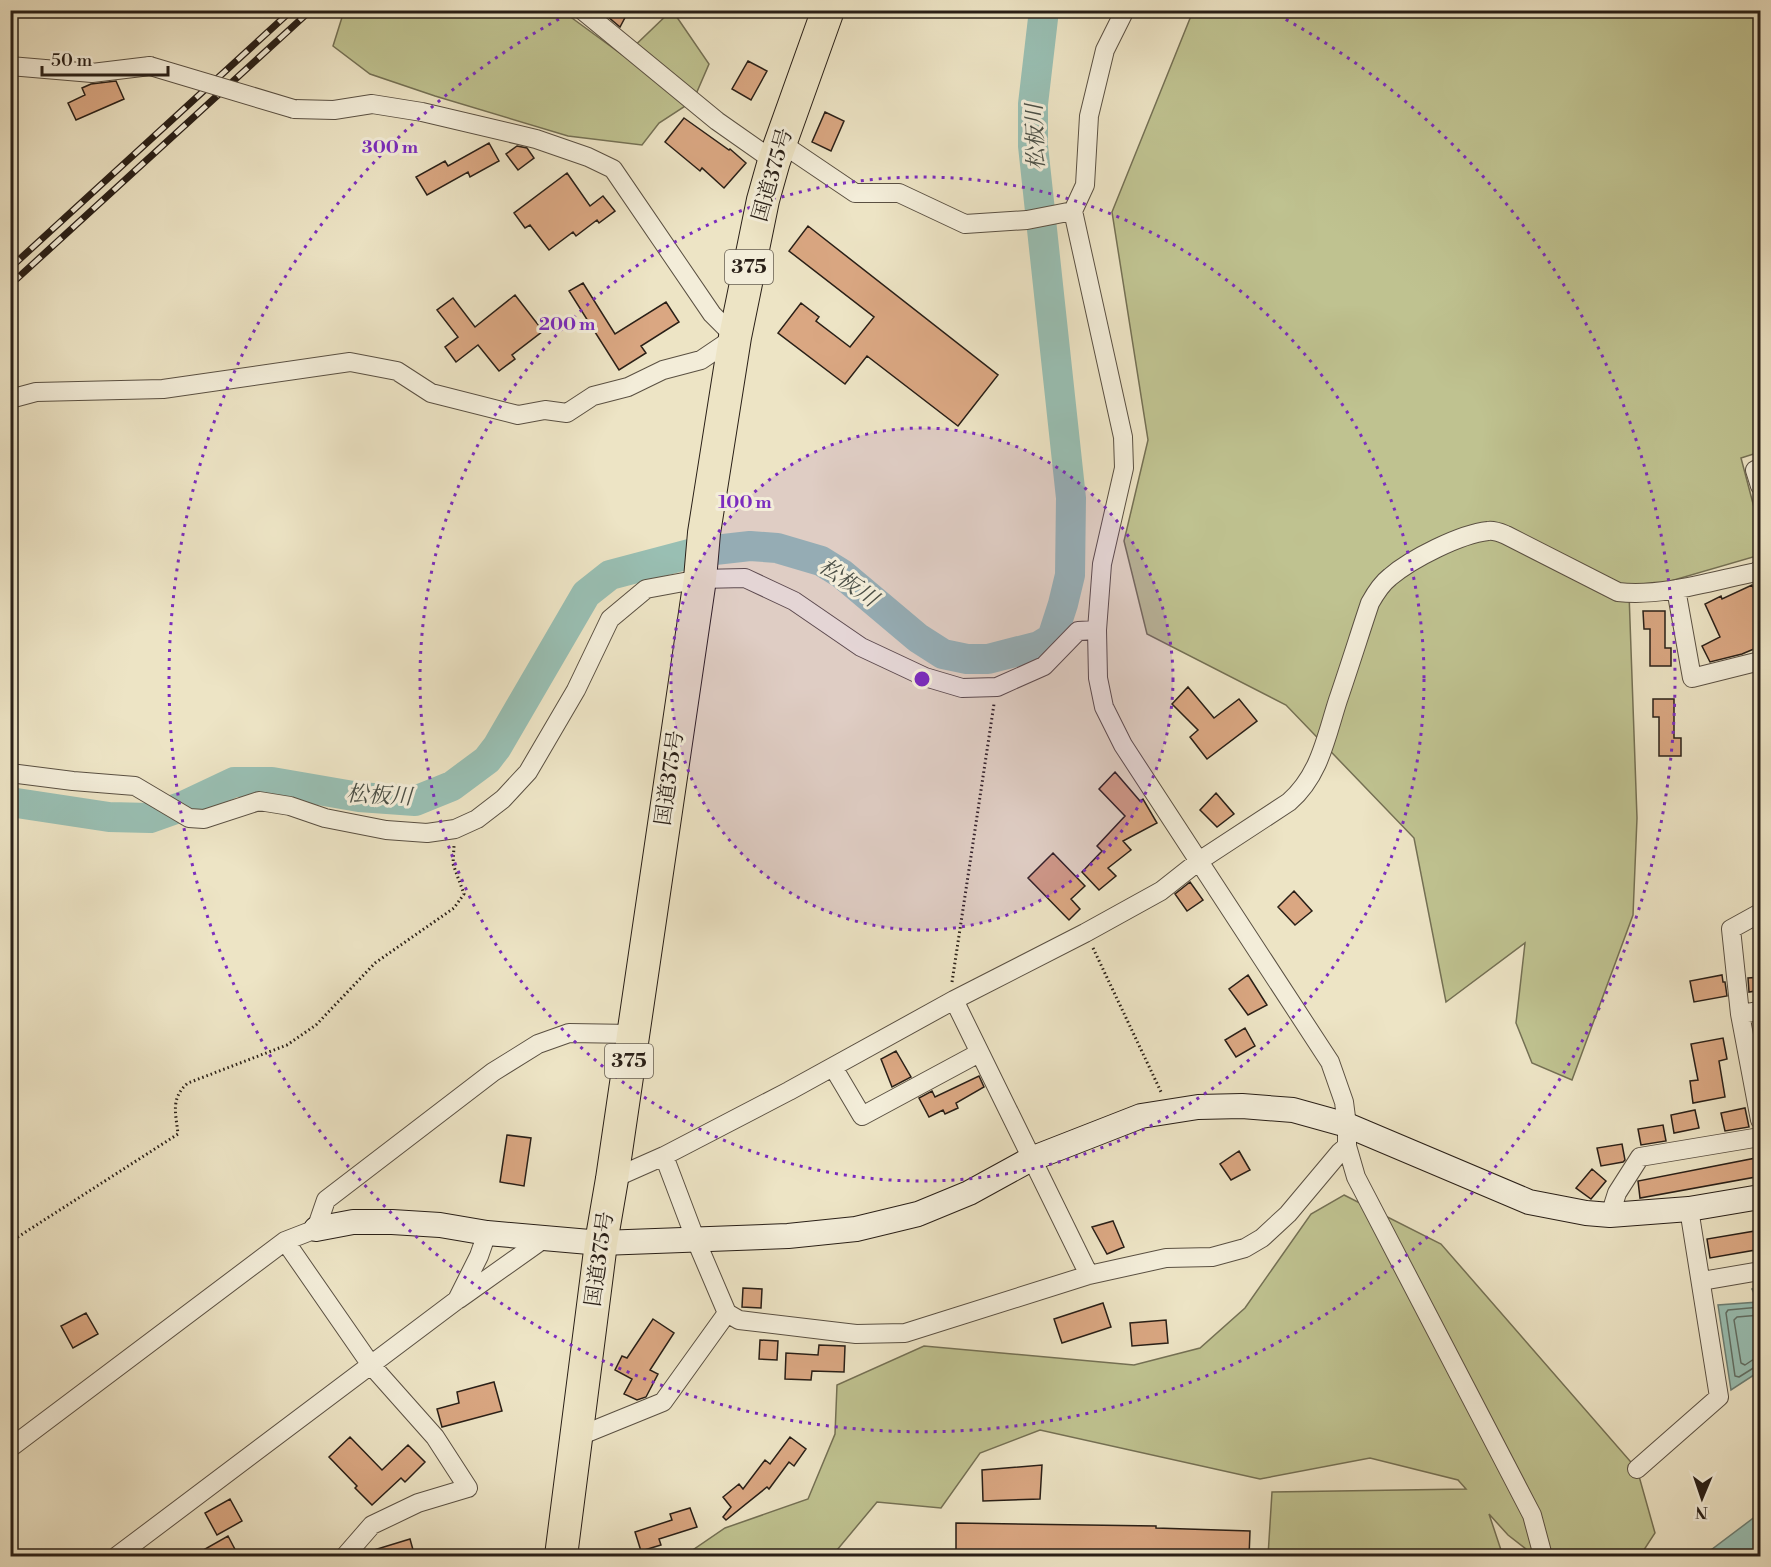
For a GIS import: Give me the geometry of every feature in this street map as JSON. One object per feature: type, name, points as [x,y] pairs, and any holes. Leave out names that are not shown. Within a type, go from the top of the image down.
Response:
[{"type":"highway","name":"国道375号","points":[[561,1557],[601,1243],[704,533],[735,337],[762,200],[828,10]]},
{"type":"street","points":[[582,10],[717,121],[855,193],[899,193],[965,224],[1027,220],[1065,212],[1085,185],[1089,116],[1105,50],[1125,10]]},
{"type":"street","points":[[10,66],[92,73],[150,66],[294,109],[334,110],[372,104],[422,112],[536,140],[588,157],[613,169],[712,314],[735,337],[701,360],[663,370],[628,387],[593,396],[567,412],[545,410],[518,415],[431,393],[398,371],[350,362],[162,389],[36,392],[10,399]]},
{"type":"street","points":[[1065,212],[1123,437],[1124,468],[1102,564],[1097,630],[1098,678],[1104,707],[1123,746],[1330,1062],[1344,1102],[1347,1135],[1356,1177],[1532,1515],[1543,1557]]},
{"type":"street","points":[[1761,468],[1755,470],[1761,486]]},
{"type":"street","points":[[612,1179],[664,1156],[1161,891],[1199,861],[1295,796],[1314,772],[1329,734],[1370,603],[1377,591],[1390,577],[1441,546],[1490,530],[1506,535],[1618,592],[1629,593],[1676,589],[1761,569]]},
{"type":"street","points":[[10,773],[135,786],[189,818],[204,819],[259,801],[290,806],[325,818],[386,830],[427,833],[455,829],[477,819],[503,799],[528,772],[576,690],[610,620],[646,589],[700,572],[745,578],[794,601],[861,647],[925,677],[962,688],[997,687],[1044,666],[1078,631],[1097,630]]},
{"type":"street","points":[[1676,589],[1692,678],[1761,661]]},
{"type":"street","points":[[1761,913],[1731,929],[1740,1014],[1761,1120]]},
{"type":"street","points":[[954,1000],[1089,1275]]},
{"type":"street","points":[[1740,1014],[1761,1011]]},
{"type":"street","points":[[316,1229],[326,1200],[493,1072],[538,1044],[569,1033],[633,1034]]},
{"type":"street","points":[[833,1067],[862,1116],[979,1053]]},
{"type":"street","points":[[10,1448],[285,1241],[316,1229],[353,1222],[440,1225],[487,1233],[601,1243],[788,1236],[856,1229],[928,1210],[969,1193],[1032,1159],[1141,1116],[1198,1107],[1242,1106],[1293,1110],[1347,1135],[1529,1202],[1610,1215],[1689,1209],[1761,1197]]},
{"type":"street","points":[[664,1156],[727,1313],[739,1320],[856,1334],[905,1333],[1089,1275],[1166,1258],[1212,1257],[1245,1248],[1262,1238],[1288,1214],[1340,1152],[1347,1135]]},
{"type":"street","points":[[1610,1215],[1617,1193],[1640,1157],[1761,1137]]},
{"type":"street","points":[[1636,1468],[1719,1397],[1689,1209]]},
{"type":"street","points":[[458,1300],[487,1233]]},
{"type":"street","points":[[117,1557],[458,1300],[545,1238]]},
{"type":"street","points":[[285,1241],[371,1365],[435,1437],[468,1488],[418,1503],[372,1525],[345,1557]]},
{"type":"street","points":[[1702,1281],[1761,1271]]},
{"type":"street","points":[[577,1437],[663,1402],[727,1313]]},
{"type":"path","points":[[954,1000],[951,991],[997,687]]},
{"type":"path","points":[[10,1242],[178,1134],[175,1104],[178,1091],[188,1083],[288,1045],[316,1025],[375,963],[454,908],[464,894],[453,864],[455,829]]},
{"type":"path","points":[[1085,933],[1164,1098],[1167,1111]]},
{"type":"green space","points":[[561,10],[624,56],[672,10],[709,64],[693,101],[659,123],[642,145],[568,136],[370,74],[333,46],[344,11]]},
{"type":"green space","points":[[1193,11],[1760,11],[1760,452],[1741,458],[1760,530],[1760,555],[1629,593],[1637,818],[1633,915],[1572,1080],[1532,1063],[1516,1023],[1525,943],[1446,1002],[1414,838],[1286,705],[1147,634],[1124,541],[1148,440],[1112,212]]},
{"type":"green space","points":[[1344,1195],[1441,1244],[1637,1469],[1655,1533],[1640,1556],[1535,1556],[1508,1535],[1489,1514],[1503,1556],[1268,1556],[1272,1492],[1466,1489],[1458,1480],[1370,1458],[1260,1479],[1040,1430],[980,1453],[941,1508],[877,1502],[832,1556],[684,1556],[725,1528],[808,1499],[835,1434],[837,1385],[924,1346],[1134,1365],[1200,1348],[1245,1308],[1311,1214]]},
{"type":"water","points":[[1760,1287],[1760,1371],[1731,1390],[1718,1305],[1758,1302],[1752,1289]]},
{"type":"water","points":[[1760,1513],[1760,1556],[1703,1556]]},
{"type":"building","points":[[600,10],[629,10],[620,27]]},
{"type":"building","points":[[748,61],[767,71],[751,100],[732,89]]},
{"type":"building","points":[[116,81],[124,99],[76,120],[68,103],[85,95],[82,88],[91,84]]},
{"type":"building","points":[[825,112],[844,121],[831,151],[812,142]]},
{"type":"building","points":[[684,118],[730,149],[746,163],[724,188],[702,168],[700,171],[665,142]]},
{"type":"building","points":[[489,143],[499,161],[470,177],[468,172],[427,195],[416,177],[445,161],[448,166]]},
{"type":"building","points":[[517,146],[527,148],[534,158],[518,170],[506,154]]},
{"type":"building","points":[[567,173],[590,206],[603,196],[615,211],[599,223],[597,220],[576,236],[573,232],[549,250],[530,225],[525,228],[514,213]]},
{"type":"building","points":[[808,226],[998,375],[958,426],[867,356],[845,384],[778,333],[801,303],[819,317],[816,321],[850,347],[874,317],[789,251]]},
{"type":"building","points":[[583,283],[615,334],[666,302],[679,322],[641,346],[646,353],[619,370],[569,291]]},
{"type":"building","points":[[515,295],[543,331],[512,355],[515,359],[499,371],[478,345],[456,362],[445,347],[458,337],[437,310],[453,298],[475,327]]},
{"type":"building","points":[[1752,585],[1761,604],[1761,646],[1742,654],[1710,662],[1702,646],[1720,637],[1705,604]]},
{"type":"building","points":[[1643,611],[1665,611],[1665,648],[1671,648],[1671,666],[1650,666],[1650,629],[1644,629]]},
{"type":"building","points":[[1188,687],[1214,718],[1239,699],[1257,721],[1207,759],[1190,737],[1198,730],[1172,704]]},
{"type":"building","points":[[1653,699],[1674,699],[1674,738],[1681,738],[1681,756],[1659,756],[1659,717],[1653,717]]},
{"type":"building","points":[[1115,772],[1140,801],[1143,799],[1157,823],[1123,841],[1131,850],[1108,868],[1116,876],[1099,890],[1082,872],[1102,851],[1097,846],[1125,816],[1099,789]]},
{"type":"building","points":[[1216,793],[1234,814],[1217,827],[1200,810]]},
{"type":"building","points":[[1053,853],[1085,886],[1071,899],[1080,909],[1069,920],[1028,878]]},
{"type":"building","points":[[1190,882],[1203,900],[1187,911],[1175,894]]},
{"type":"building","points":[[1294,891],[1312,911],[1295,925],[1278,907]]},
{"type":"building","points":[[1248,975],[1267,1005],[1248,1015],[1229,989]]},
{"type":"building","points":[[1722,975],[1727,996],[1694,1002],[1690,981]]},
{"type":"building","points":[[1761,977],[1761,990],[1749,992],[1748,978]]},
{"type":"building","points":[[1245,1028],[1255,1046],[1236,1057],[1225,1040]]},
{"type":"building","points":[[1723,1038],[1727,1059],[1719,1061],[1725,1097],[1693,1103],[1690,1081],[1698,1080],[1691,1044]]},
{"type":"building","points":[[896,1051],[911,1077],[892,1087],[881,1059]]},
{"type":"building","points":[[979,1076],[984,1087],[956,1103],[958,1108],[945,1114],[943,1110],[929,1117],[919,1098],[932,1091],[935,1097]]},
{"type":"building","points":[[1745,1108],[1749,1127],[1725,1131],[1721,1113]]},
{"type":"building","points":[[1695,1110],[1699,1128],[1674,1133],[1671,1115]]},
{"type":"building","points":[[1663,1125],[1666,1141],[1641,1145],[1638,1129]]},
{"type":"building","points":[[507,1135],[531,1138],[524,1186],[500,1182]]},
{"type":"building","points":[[1622,1144],[1625,1160],[1601,1166],[1597,1148]]},
{"type":"building","points":[[1239,1151],[1250,1170],[1231,1180],[1220,1164]]},
{"type":"building","points":[[1761,1157],[1761,1176],[1640,1198],[1638,1181]]},
{"type":"building","points":[[1592,1169],[1606,1181],[1591,1199],[1576,1188]]},
{"type":"building","points":[[1113,1221],[1124,1247],[1107,1254],[1092,1227]]},
{"type":"building","points":[[1761,1230],[1761,1249],[1710,1258],[1707,1239]]},
{"type":"building","points":[[743,1288],[762,1289],[761,1308],[742,1307]]},
{"type":"building","points":[[1103,1303],[1111,1327],[1062,1343],[1054,1319]]},
{"type":"building","points":[[86,1313],[98,1334],[73,1348],[61,1326]]},
{"type":"building","points":[[653,1319],[674,1333],[650,1370],[658,1374],[646,1397],[637,1400],[624,1394],[632,1379],[615,1370],[622,1356],[627,1358]]},
{"type":"building","points":[[1166,1320],[1168,1343],[1132,1346],[1130,1323]]},
{"type":"building","points":[[760,1340],[778,1341],[777,1360],[759,1359]]},
{"type":"building","points":[[819,1345],[845,1346],[844,1372],[812,1371],[811,1380],[785,1379],[786,1353],[818,1355]]},
{"type":"building","points":[[494,1382],[502,1411],[442,1427],[437,1409],[459,1403],[457,1392]]},
{"type":"building","points":[[350,1437],[382,1470],[408,1445],[425,1462],[405,1482],[401,1478],[372,1505],[329,1457]]},
{"type":"building","points":[[790,1437],[806,1449],[794,1466],[789,1462],[769,1489],[767,1487],[726,1520],[723,1517],[731,1507],[723,1497],[739,1484],[743,1489],[765,1460],[770,1464]]},
{"type":"building","points":[[1042,1465],[1040,1499],[983,1501],[982,1470]]},
{"type":"building","points":[[230,1499],[242,1521],[217,1535],[205,1513]]},
{"type":"building","points":[[690,1508],[697,1527],[659,1539],[661,1545],[641,1551],[635,1532],[672,1520],[670,1514]]},
{"type":"building","points":[[956,1523],[1156,1526],[1156,1528],[1250,1531],[1249,1557],[956,1554]]},
{"type":"building","points":[[228,1536],[239,1557],[191,1557]]},
{"type":"building","points":[[410,1539],[415,1557],[364,1557],[364,1553]]},
{"type":"waterway","name":"松板川","points":[[10,802],[109,817],[150,818],[181,807],[234,782],[272,782],[359,797],[415,801],[452,786],[487,760],[497,747],[586,594],[610,575],[697,552],[750,546],[777,548],[821,561],[842,574],[918,638],[943,654],[967,659],[988,659],[1039,646],[1052,638],[1070,575],[1071,498],[1033,146],[1033,104],[1044,10]]},
{"type":"railway","points":[[10,268],[292,10]]},
{"type":"railway","points":[[10,285],[311,10]]}]
